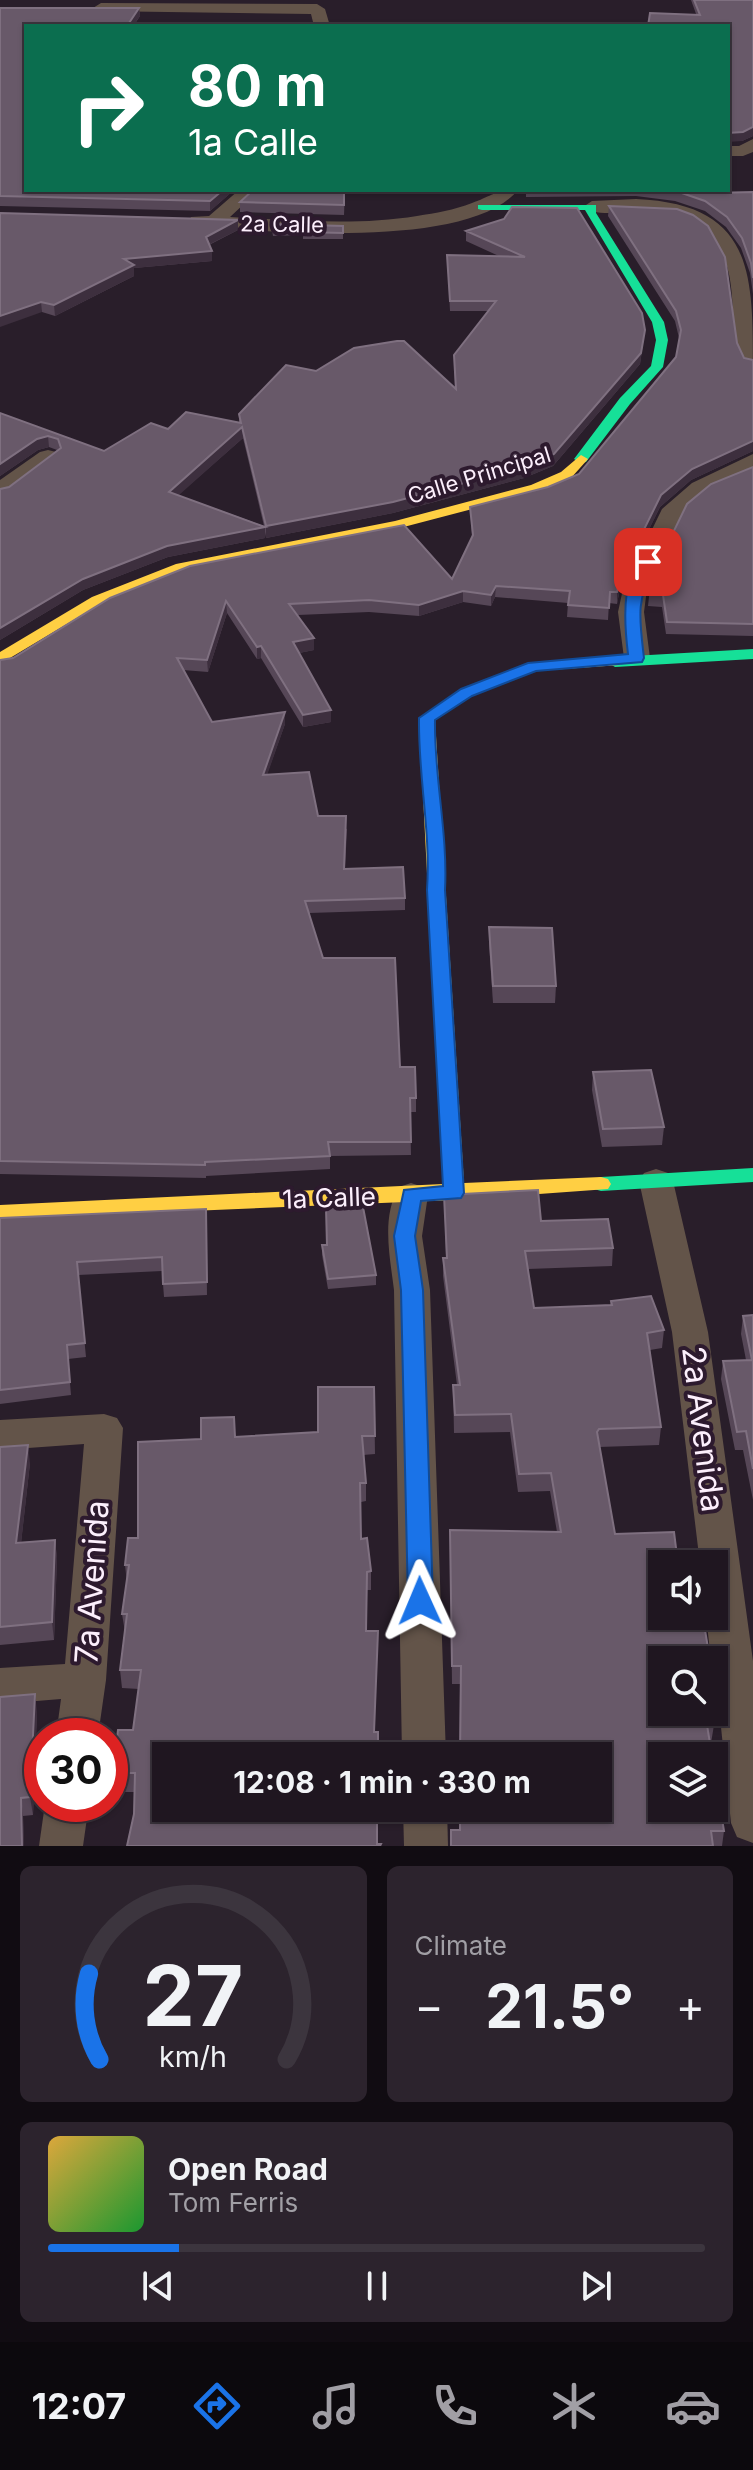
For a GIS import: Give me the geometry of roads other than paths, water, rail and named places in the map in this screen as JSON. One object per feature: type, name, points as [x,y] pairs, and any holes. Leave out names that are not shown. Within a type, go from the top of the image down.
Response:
[{"type":"street","points":[[79,8],[317,9],[321,24]]},
{"type":"street","points":[[213,222],[248,192]]},
{"type":"street","name":"2a Calle","points":[[183,221],[398,225],[482,207],[506,192]]},
{"type":"street","points":[[482,207],[629,204],[694,211],[708,219],[729,247],[737,267],[753,363]]},
{"type":"street","name":"Calle Principal","points":[[0,659],[97,600],[181,567],[396,525],[536,488],[566,475],[592,447],[625,401],[657,367],[662,340],[658,322],[590,213],[592,207]]},
{"type":"street","points":[[0,491],[48,457]]},
{"type":"street","points":[[637,658],[631,612],[635,589],[674,509],[700,488],[745,469],[753,461]]},
{"type":"street","points":[[454,1193],[436,890],[438,854],[427,750],[427,718],[466,693],[534,666],[753,654]]},
{"type":"street","name":"1a Calle","points":[[0,1212],[454,1193],[753,1175]]},
{"type":"street","name":"2a Avenida","points":[[656,1181],[690,1332],[753,1823]]},
{"type":"street","points":[[411,1195],[405,1236],[412,1290],[424,1742]]},
{"type":"street","name":"7a Avenida","points":[[0,1435],[104,1428],[80,1718]]},
{"type":"street","points":[[0,1686],[85,1680]]},
{"type":"street","points":[[61,1846],[64,1822]]},
{"type":"street","points":[[425,1822],[426,1846]]}]
